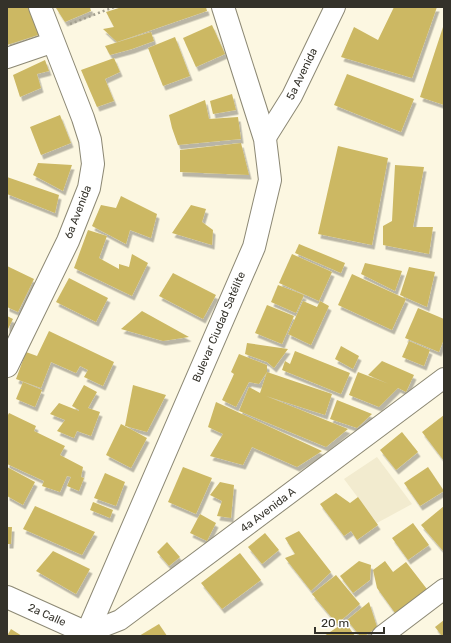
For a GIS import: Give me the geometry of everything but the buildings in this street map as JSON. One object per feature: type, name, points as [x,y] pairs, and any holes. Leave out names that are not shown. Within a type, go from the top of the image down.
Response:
[{"type":"street","name":"6a Avenida","points":[[7,366],[68,241],[89,188],[93,164],[90,140],[40,7]]},
{"type":"street","name":"Bulevar Ciudad Satélite","points":[[86,635],[254,247],[270,180],[265,139],[223,7]]},
{"type":"street","name":"5a Avenida","points":[[265,139],[292,96],[335,7]]},
{"type":"street","points":[[7,58],[51,37]]},
{"type":"street","name":"4a Avenida A","points":[[86,635],[120,620],[444,378]]},
{"type":"street","points":[[382,636],[444,589]]},
{"type":"street","name":"2a Calle","points":[[7,598],[86,635]]},
{"type":"path","points":[[51,37],[114,7]]},
{"type":"shaded area","points":[[377,457],[412,504],[377,523],[344,479]]}]
